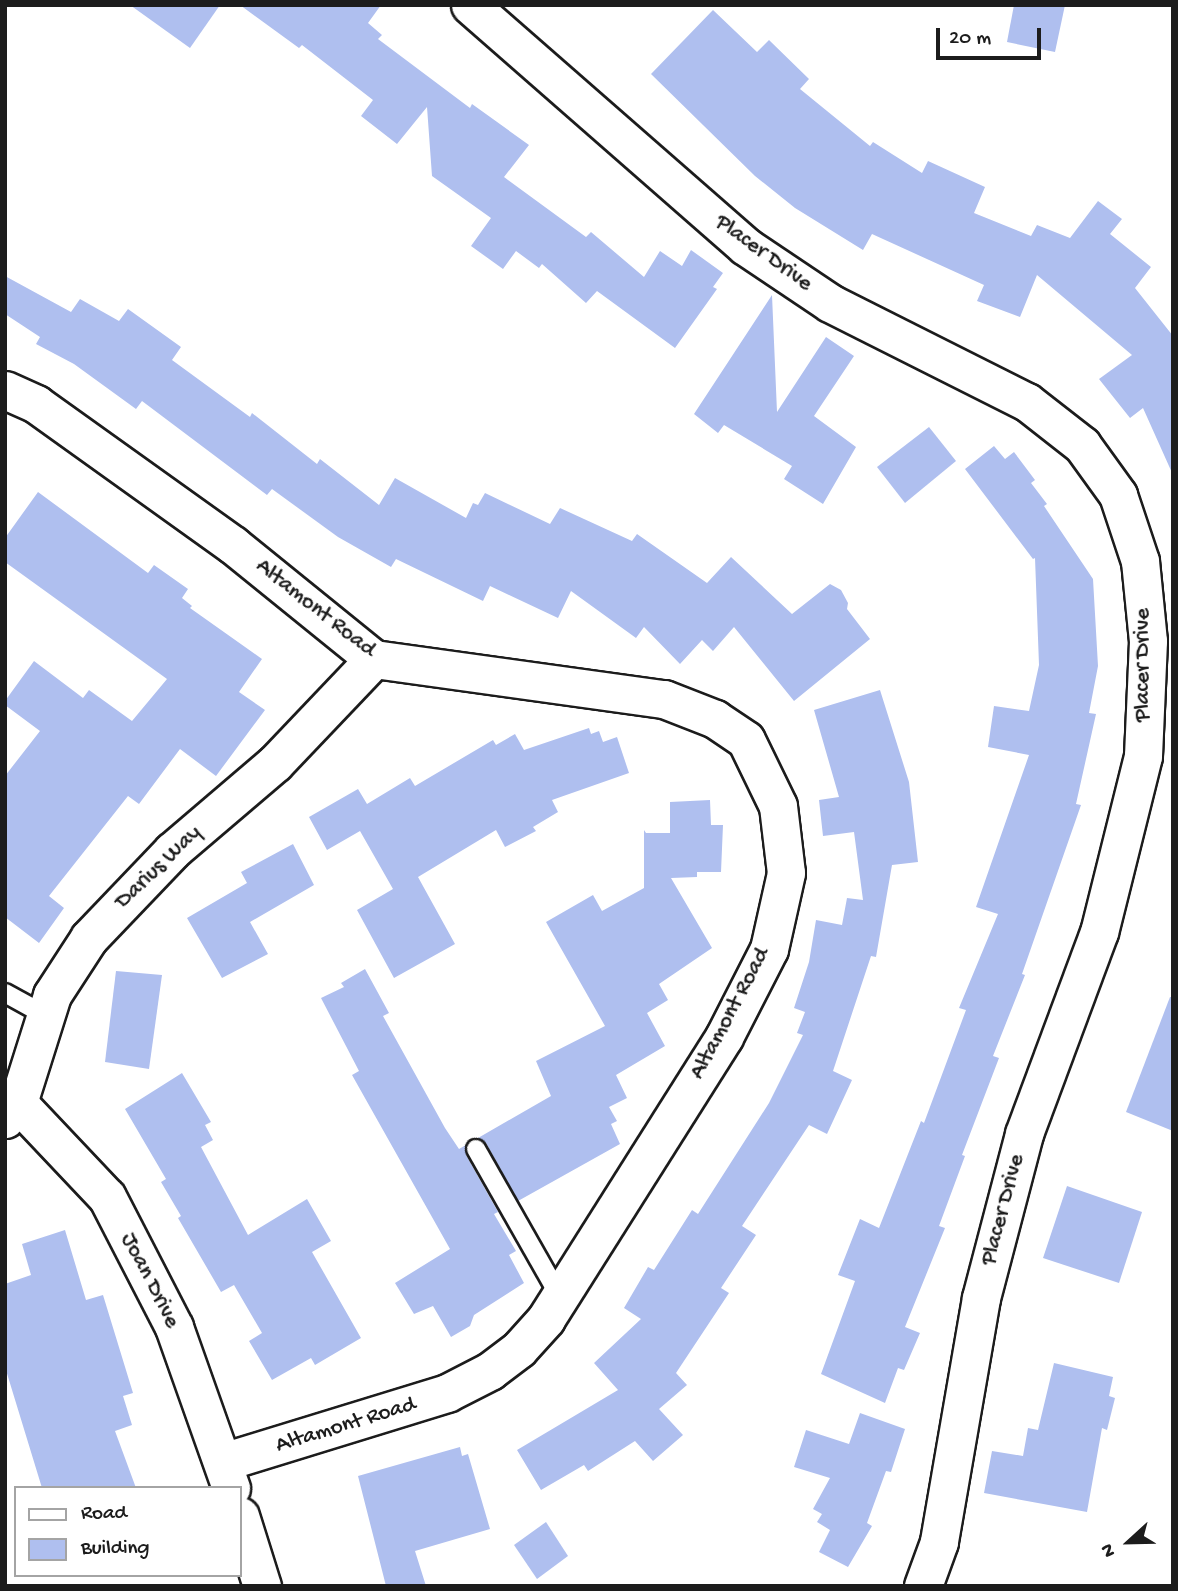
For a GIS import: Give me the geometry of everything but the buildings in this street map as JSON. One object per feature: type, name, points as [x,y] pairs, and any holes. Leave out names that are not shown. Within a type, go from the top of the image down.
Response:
[{"type":"street","name":"Placer Drive","points":[[470,5],[745,246],[830,303],[1027,402],[1082,445],[1118,495],[1140,561],[1148,641],[1143,756],[1099,932],[1024,1134],[981,1298],[939,1542],[923,1586]]},
{"type":"street","name":"Altamont Road","points":[[5,390],[36,404],[233,545],[374,659],[664,699],[715,719],[746,740],[778,806],[786,873],[769,949],[724,1037],[546,1319],[519,1349],[489,1371],[447,1393],[227,1475]]},
{"type":"street","name":"Darius Way","points":[[12,1111],[52,995],[89,938],[172,850],[275,762],[374,659]]},
{"type":"street","name":"Joan Drive","points":[[12,1111],[107,1197],[174,1327],[227,1475]]},
{"type":"street","points":[[242,1522],[262,1586]]},
{"type":"lane","points":[[5,993],[45,1015]]},
{"type":"lane","points":[[476,1149],[560,1297]]}]
